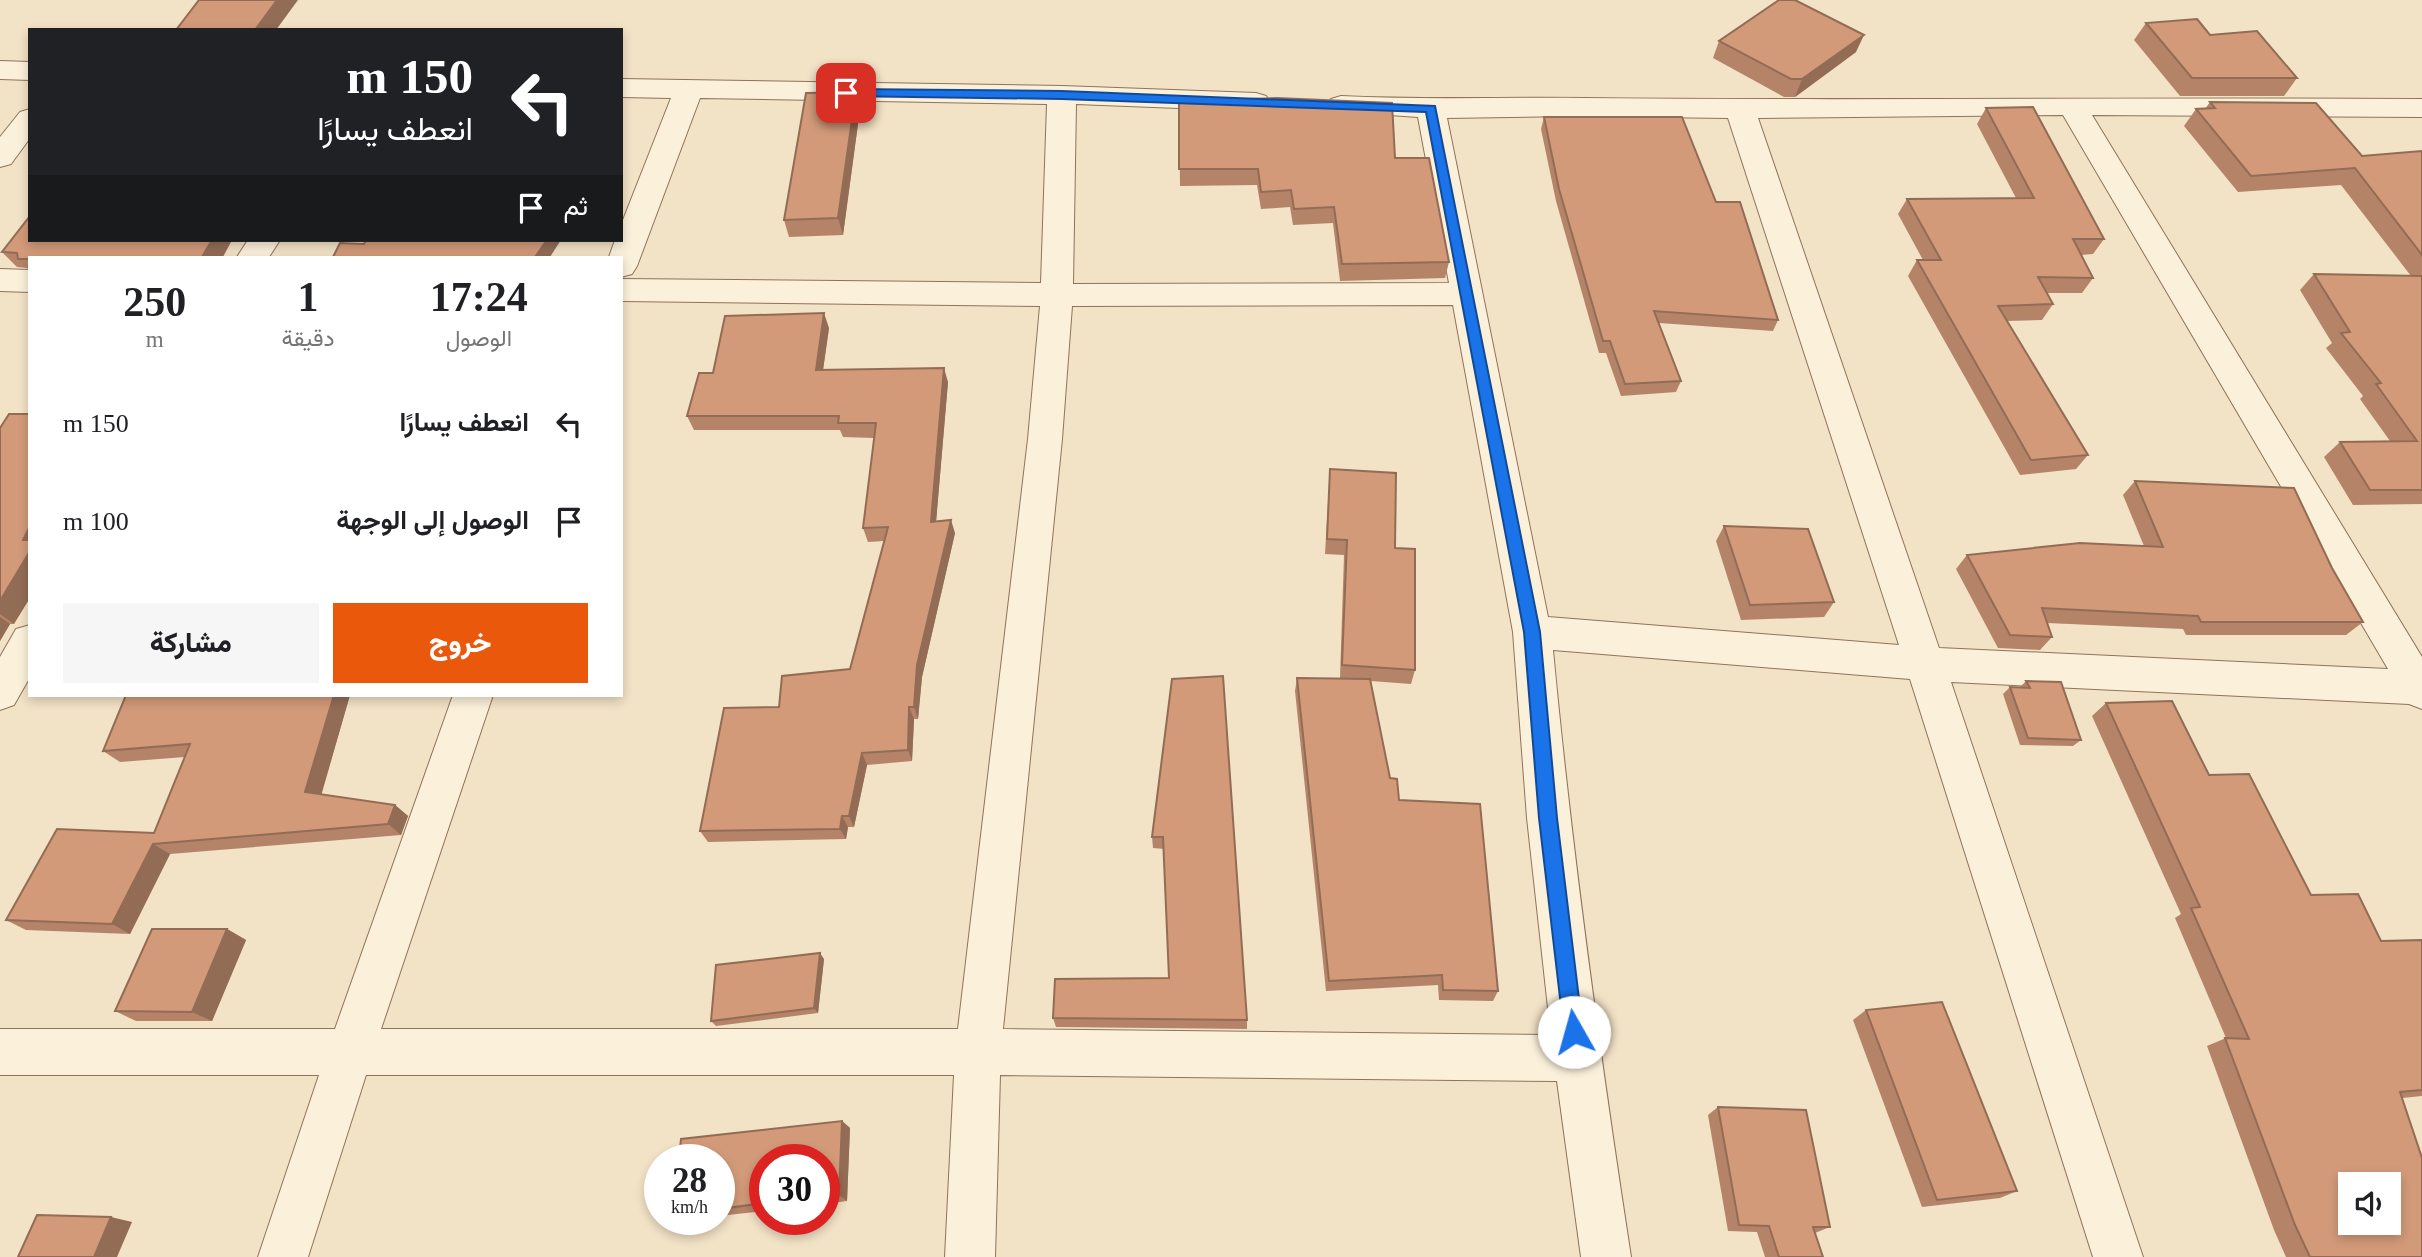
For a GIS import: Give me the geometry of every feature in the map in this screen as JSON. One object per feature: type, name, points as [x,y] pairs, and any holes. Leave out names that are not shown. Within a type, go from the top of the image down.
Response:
[{"type":"street","points":[[0,70],[28,71]]},
{"type":"street","points":[[623,88],[1062,95],[1431,108],[2422,108]]},
{"type":"street","points":[[623,261],[688,90]]},
{"type":"street","points":[[970,1257],[978,1052],[1042,467],[1057,295],[1062,95]]},
{"type":"street","points":[[2072,106],[2421,689]]},
{"type":"street","points":[[1431,108],[1532,632],[1548,818],[1577,1058],[1606,1257]]},
{"type":"street","points":[[1740,109],[2119,1257]]},
{"type":"street","points":[[0,157],[28,121]]},
{"type":"street","points":[[0,280],[28,281]]},
{"type":"street","points":[[623,290],[1057,295],[1465,295]]},
{"type":"street","points":[[1532,632],[1925,664],[2421,689]]},
{"type":"street","points":[[0,693],[28,645]]},
{"type":"street","points":[[283,1257],[472,697]]},
{"type":"street","points":[[0,1052],[978,1052],[1577,1058]]},
{"type":"building","points":[[199,0],[277,0],[256,28],[178,28]]},
{"type":"building","points":[[1779,0],[1795,0],[1864,35],[1802,79],[1791,79],[1719,41]]},
{"type":"building","points":[[2197,19],[2210,35],[2257,31],[2297,78],[2192,78],[2146,23]]},
{"type":"building","points":[[856,92],[838,218],[784,220],[806,93]]},
{"type":"building","points":[[1277,98],[1392,103],[1395,158],[1429,158],[1449,262],[1342,264],[1334,207],[1294,209],[1291,190],[1261,192],[1258,169],[1179,169],[1179,101]]},
{"type":"building","points":[[2210,102],[2316,103],[2362,156],[2422,151],[2422,255],[2355,168],[2251,176],[2196,109],[2215,108]]},
{"type":"building","points":[[2033,107],[2104,239],[2073,239],[2093,278],[2038,277],[2053,304],[1998,306],[2088,455],[2031,460],[1917,260],[1941,260],[1907,199],[2034,198],[1986,108]]},
{"type":"building","points":[[1544,117],[1682,117],[1716,202],[1740,202],[1778,320],[1654,311],[1681,381],[1625,384],[1610,341],[1603,341],[1559,189]]},
{"type":"building","points":[[28,219],[28,242],[211,242],[203,256],[28,256],[28,259],[18,259],[17,253],[2,252]]},
{"type":"building","points":[[546,242],[536,256],[334,256],[340,243]]},
{"type":"building","points":[[2314,274],[2422,276],[2422,490],[2370,490],[2340,442],[2417,441],[2376,384],[2381,383],[2341,333],[2350,332]]},
{"type":"building","points":[[824,313],[816,370],[944,368],[931,522],[951,520],[917,665],[914,707],[909,707],[908,750],[862,753],[849,816],[842,816],[840,829],[700,831],[724,708],[779,707],[782,676],[850,669],[888,527],[863,528],[876,423],[838,423],[839,416],[687,416],[699,373],[713,373],[725,316]]},
{"type":"building","points":[[9,414],[28,414],[28,530],[23,540],[28,540],[28,554],[0,601],[0,428]]},
{"type":"building","points":[[1330,469],[1396,473],[1395,548],[1415,549],[1415,670],[1342,665],[1347,540],[1327,539]]},
{"type":"building","points":[[2135,481],[2294,488],[2332,568],[2363,622],[2201,622],[2198,616],[2042,608],[2052,637],[2010,635],[1967,555],[2080,543],[2163,547]]},
{"type":"building","points":[[1724,526],[1808,529],[1834,602],[1750,605]]},
{"type":"building","points":[[1223,676],[1247,1020],[1053,1018],[1055,979],[1169,978],[1163,837],[1152,837],[1172,679]]},
{"type":"building","points":[[1297,678],[1370,679],[1390,778],[1397,779],[1399,800],[1480,804],[1498,991],[1443,990],[1442,975],[1329,981]]},
{"type":"building","points":[[2026,681],[2061,682],[2081,740],[2028,738],[2010,687],[2030,688]]},
{"type":"building","points":[[125,697],[333,697],[305,792],[395,805],[388,824],[153,844],[112,924],[6,920],[57,829],[154,833],[190,744],[103,751]]},
{"type":"building","points":[[2172,701],[2209,775],[2249,774],[2311,895],[2358,894],[2381,941],[2422,940],[2422,1090],[2400,1092],[2422,1158],[2422,1257],[2310,1257],[2295,1225],[2225,1038],[2249,1039],[2191,908],[2200,907],[2106,703]]},
{"type":"building","points":[[152,929],[227,929],[192,1012],[115,1011]]},
{"type":"building","points":[[820,953],[814,1008],[711,1021],[716,965]]},
{"type":"building","points":[[1942,1002],[2017,1191],[1937,1200],[1866,1010]]},
{"type":"building","points":[[1718,1107],[1806,1110],[1830,1227],[1813,1227],[1823,1257],[1779,1257],[1769,1226],[1739,1225]]},
{"type":"building","points":[[842,1121],[840,1170],[840,1144],[749,1144],[749,1205],[735,1207],[735,1144],[681,1144],[681,1139]]},
{"type":"building","points":[[37,1215],[111,1217],[94,1257],[18,1257]]},
{"type":"route","points":[[846,93],[1062,95],[1431,108],[1532,632],[1548,818],[1574,1032]]}]
